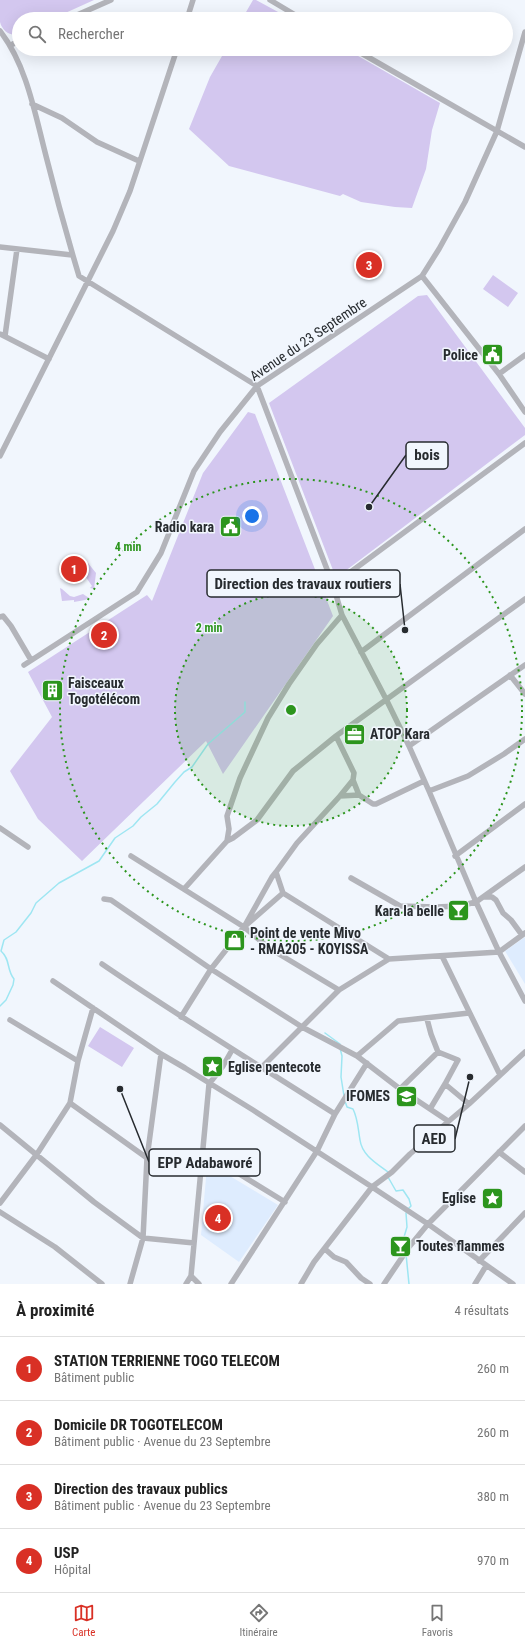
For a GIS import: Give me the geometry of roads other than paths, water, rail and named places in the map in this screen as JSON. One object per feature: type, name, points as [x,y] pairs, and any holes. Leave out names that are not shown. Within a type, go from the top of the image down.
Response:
[{"type":"street","points":[[84,12],[111,0]]},
{"type":"street","points":[[189,12],[193,0]]},
{"type":"street","points":[[270,0],[290,12]]},
{"type":"street","points":[[0,31],[11,45]]},
{"type":"street","name":"Avenue du 23 Septembre","points":[[24,665],[137,592],[161,553],[194,471],[220,432],[257,386],[422,276],[440,249],[465,202],[497,131],[523,48],[525,32]]},
{"type":"street","points":[[16,56],[32,104],[72,255],[79,276],[257,386],[333,585],[342,615],[409,746],[455,856],[499,952],[524,998]]},
{"type":"street","points":[[0,456],[50,359],[130,191],[175,56]]},
{"type":"street","points":[[366,56],[525,147]]},
{"type":"street","points":[[32,104],[62,118],[96,142],[139,161]]},
{"type":"street","points":[[0,247],[72,255]]},
{"type":"street","points":[[17,249],[3,335],[50,359]]},
{"type":"street","points":[[422,276],[498,374],[525,412]]},
{"type":"street","points":[[498,374],[525,355]]},
{"type":"street","points":[[333,585],[525,443]]},
{"type":"street","points":[[361,652],[525,529]]},
{"type":"street","points":[[184,889],[227,841],[257,820],[293,771],[336,736],[525,599]]},
{"type":"street","points":[[227,841],[229,829],[227,816],[231,803],[240,778],[268,718],[289,684],[317,644],[342,615]]},
{"type":"street","points":[[0,617],[3,616],[11,626],[31,660]]},
{"type":"street","points":[[409,746],[525,664]]},
{"type":"street","points":[[510,675],[525,694]]},
{"type":"street","points":[[336,736],[354,773],[354,780],[359,795]]},
{"type":"street","points":[[429,791],[468,776],[525,739]]},
{"type":"street","points":[[182,1017],[211,969],[244,927],[272,877],[297,843],[354,780]]},
{"type":"street","points":[[340,796],[359,795],[373,804],[376,804],[424,781]]},
{"type":"street","points":[[455,856],[525,804]]},
{"type":"street","points":[[0,828],[28,848]]},
{"type":"street","points":[[132,856],[244,927],[269,948],[339,990]]},
{"type":"street","points":[[351,878],[400,906],[459,906],[476,902],[525,867]]},
{"type":"street","points":[[276,872],[283,893],[389,959]]},
{"type":"street","points":[[244,927],[283,893]]},
{"type":"street","points":[[262,1067],[339,990],[389,959],[499,952],[523,934],[503,913],[496,900],[492,897],[484,897]]},
{"type":"street","points":[[104,899],[111,900],[211,969],[302,1027],[367,1063],[400,1089],[448,1121]]},
{"type":"street","points":[[442,956],[500,1075]]},
{"type":"street","points":[[102,964],[232,1050],[262,1067],[335,1114]]},
{"type":"street","points":[[53,981],[161,1054],[372,1187],[428,1224],[513,1284]]},
{"type":"street","points":[[0,1203],[37,1154],[70,1103],[78,1061],[93,1008]]},
{"type":"street","points":[[356,1056],[398,1021],[469,1013]]},
{"type":"street","points":[[427,1018],[438,1052],[458,1060],[430,1109]]},
{"type":"street","points":[[10,1020],[78,1061]]},
{"type":"street","points":[[186,1284],[191,1276],[209,1084],[223,1066],[232,1050]]},
{"type":"street","points":[[400,1089],[438,1052]]},
{"type":"street","points":[[301,1284],[314,1262],[372,1187],[392,1172],[410,1154],[469,1104],[525,1052]]},
{"type":"street","points":[[130,1284],[143,1238],[147,1158],[161,1054]]},
{"type":"street","points":[[231,1284],[317,1151],[335,1114],[367,1063]]},
{"type":"street","points":[[445,1084],[469,1104]]},
{"type":"street","points":[[70,1103],[147,1158]]},
{"type":"street","points":[[0,1125],[94,1202],[143,1238],[194,1243]]},
{"type":"street","points":[[384,1284],[408,1247],[428,1224],[525,1126]]},
{"type":"street","points":[[499,1152],[525,1172]]},
{"type":"street","points":[[202,1158],[220,1162],[285,1202]]},
{"type":"street","points":[[0,1212],[55,1247],[102,1284]]},
{"type":"street","points":[[479,1261],[525,1213]]},
{"type":"street","points":[[325,1249],[334,1257],[346,1262],[361,1278],[370,1284]]},
{"type":"street","points":[[475,1284],[486,1266]]},
{"type":"street","points":[[191,1276],[199,1284]]},
{"type":"waterway","points":[[0,1006],[6,1000],[13,985],[14,979],[10,972],[6,958],[1,951],[4,940],[16,932],[31,913],[36,903],[59,883],[99,861],[115,838],[133,826],[141,817],[157,804],[184,772],[192,767],[208,744],[245,712],[245,702]]},
{"type":"waterway","points":[[325,1033],[340,1044]]},
{"type":"waterway","points":[[340,1048],[342,1056],[341,1077],[344,1096]]},
{"type":"waterway","points":[[345,1101],[347,1107],[353,1109],[355,1113],[361,1145],[370,1158],[388,1173]]},
{"type":"waterway","points":[[388,1177],[396,1191],[403,1190],[409,1199],[411,1206],[408,1209]]},
{"type":"waterway","points":[[406,1213],[407,1227],[404,1237],[406,1248]]},
{"type":"waterway","points":[[406,1254],[409,1284]]},
{"type":"place","name":"Direction des travaux publics","points":[[369,265]]},
{"type":"place","name":"Police","points":[[493,355]]},
{"type":"place","name":"bois","points":[[369,507]]},
{"type":"place","name":"Radio kara","points":[[230,527]]},
{"type":"place","name":"STATION TERRIENNE TOGO TELECOM","points":[[74,569]]},
{"type":"place","name":"Direction des travaux routiers","points":[[405,630]]},
{"type":"place","name":"Domicile DR TOGOTELECOM","points":[[104,635]]},
{"type":"place","name":"Faisceaux Togotélécom","points":[[53,691]]},
{"type":"place","name":"ATOP Kara","points":[[355,734]]},
{"type":"place","name":"Kara la belle","points":[[459,911]]},
{"type":"place","name":"Point de vente Mivo - RMA205 - KOYISSA","points":[[235,941]]},
{"type":"place","name":"Eglise pentecote","points":[[212,1067]]},
{"type":"place","name":"AED","points":[[470,1077]]},
{"type":"place","name":"EPP Adabaworé","points":[[120,1089]]},
{"type":"place","name":"IFOMES","points":[[406,1096]]},
{"type":"place","name":"Eglise","points":[[492,1198]]},
{"type":"place","name":"USP","points":[[218,1218]]},
{"type":"place","name":"Toutes flammes","points":[[400,1246]]}]
